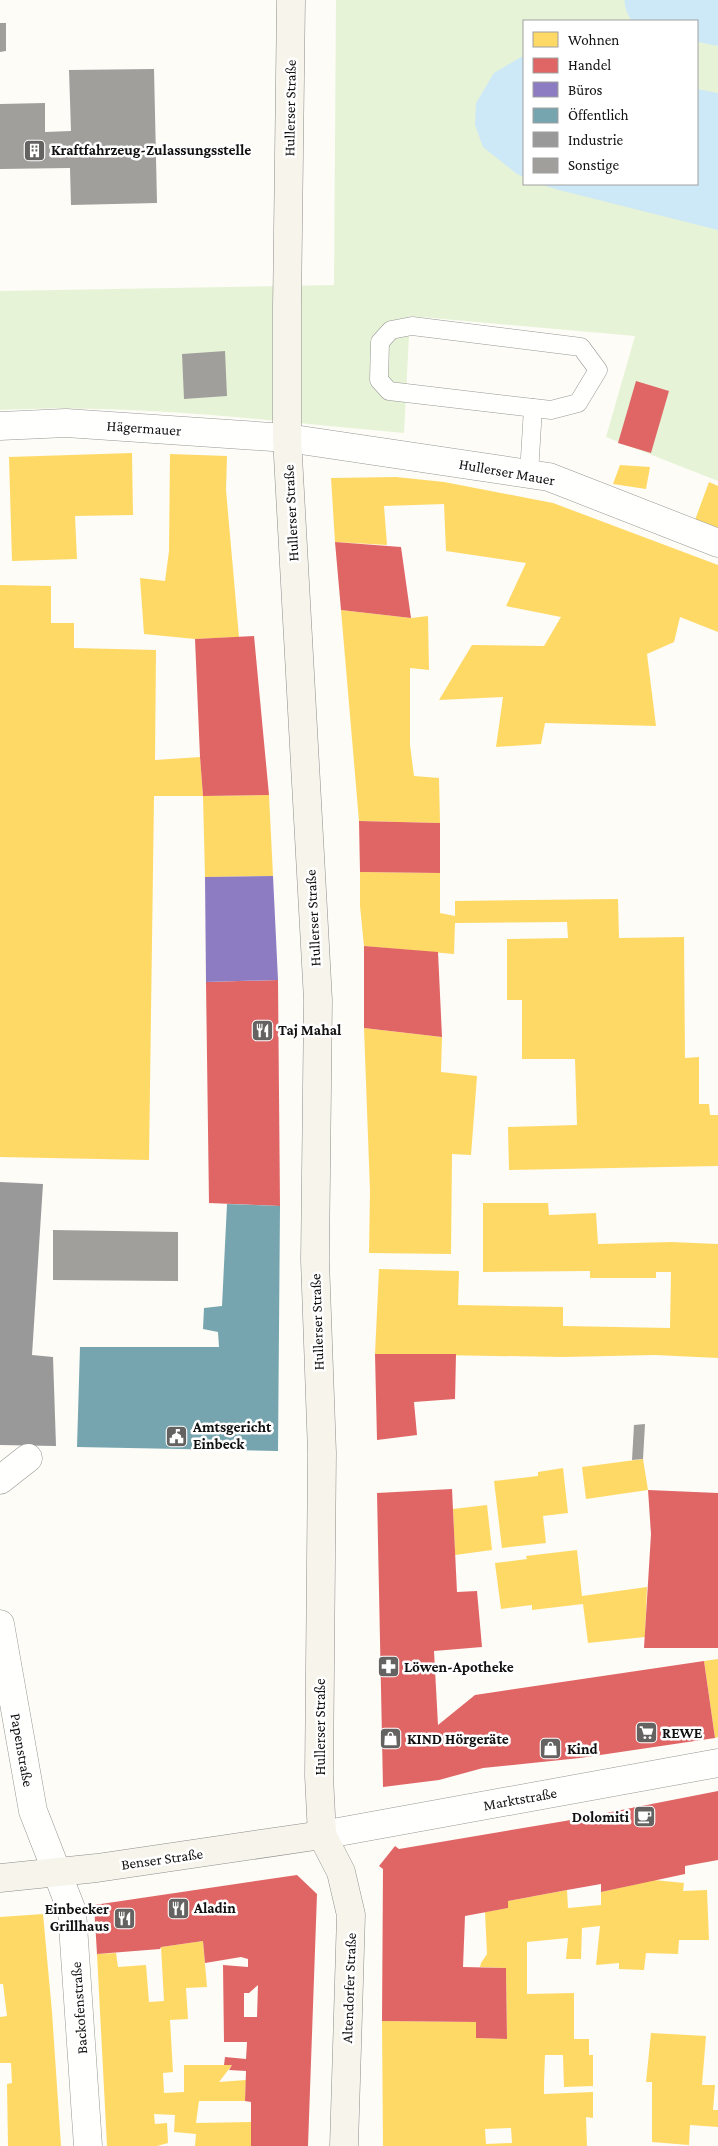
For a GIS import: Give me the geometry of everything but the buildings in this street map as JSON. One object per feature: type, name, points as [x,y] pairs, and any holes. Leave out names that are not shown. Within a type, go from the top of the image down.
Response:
[{"type":"main road","name":"Hullerser Straße","points":[[291,8],[287,438],[318,1000],[315,1260],[322,1453],[319,1724],[322,1835]]},
{"type":"main road","name":"Benser Straße","points":[[0,1878],[56,1873],[322,1835]]},
{"type":"main road","name":"Altendorfer Straße","points":[[322,1835],[341,1872],[351,1915],[344,2146]]},
{"type":"street","name":"Hägermauer","points":[[0,426],[66,423],[287,438]]},
{"type":"street","name":"Hullerser Mauer","points":[[287,438],[549,477],[718,542]]},
{"type":"street","points":[[0,1480],[28,1458]]},
{"type":"street","name":"Papenstraße","points":[[0,1624],[33,1811],[56,1873]]},
{"type":"street","name":"Marktstraße","points":[[322,1835],[718,1763]]},
{"type":"street","name":"Backofenstraße","points":[[56,1873],[72,1912],[88,2146]]},
{"type":"lane","points":[[412,326],[581,346],[598,370],[578,402],[551,410],[533,408],[389,391],[379,380],[380,342],[391,330],[412,326]]},
{"type":"lane","points":[[529,474],[533,408]]},
{"type":"green space","points":[[336,0],[718,0],[718,481],[606,437],[635,336],[410,316],[404,433],[152,411],[51,408],[0,410],[0,291],[334,285]]},
{"type":"water","points":[[523,57],[523,177],[483,147],[475,125],[476,103],[494,73]]},
{"type":"water","points":[[698,89],[718,93],[718,230],[544,185],[698,185]]},
{"type":"waterway","points":[[657,0],[718,13]]},
{"type":"place","name":"Kraftfahrzeug-Zulassungsstelle","points":[[35,150]]},
{"type":"place","name":"Taj Mahal","points":[[262,1030]]},
{"type":"place","name":"Amtsgericht Einbeck","points":[[177,1436]]},
{"type":"place","name":"Löwen-Apotheke","points":[[388,1667]]},
{"type":"place","name":"REWE","points":[[646,1733]]},
{"type":"place","name":"KIND Hörgeräte","points":[[391,1739]]},
{"type":"place","name":"Kind","points":[[551,1749]]},
{"type":"place","name":"Dolomiti","points":[[645,1817]]},
{"type":"place","name":"Aladin","points":[[178,1908]]},
{"type":"place","name":"Einbecker Grillhaus","points":[[125,1918]]}]
